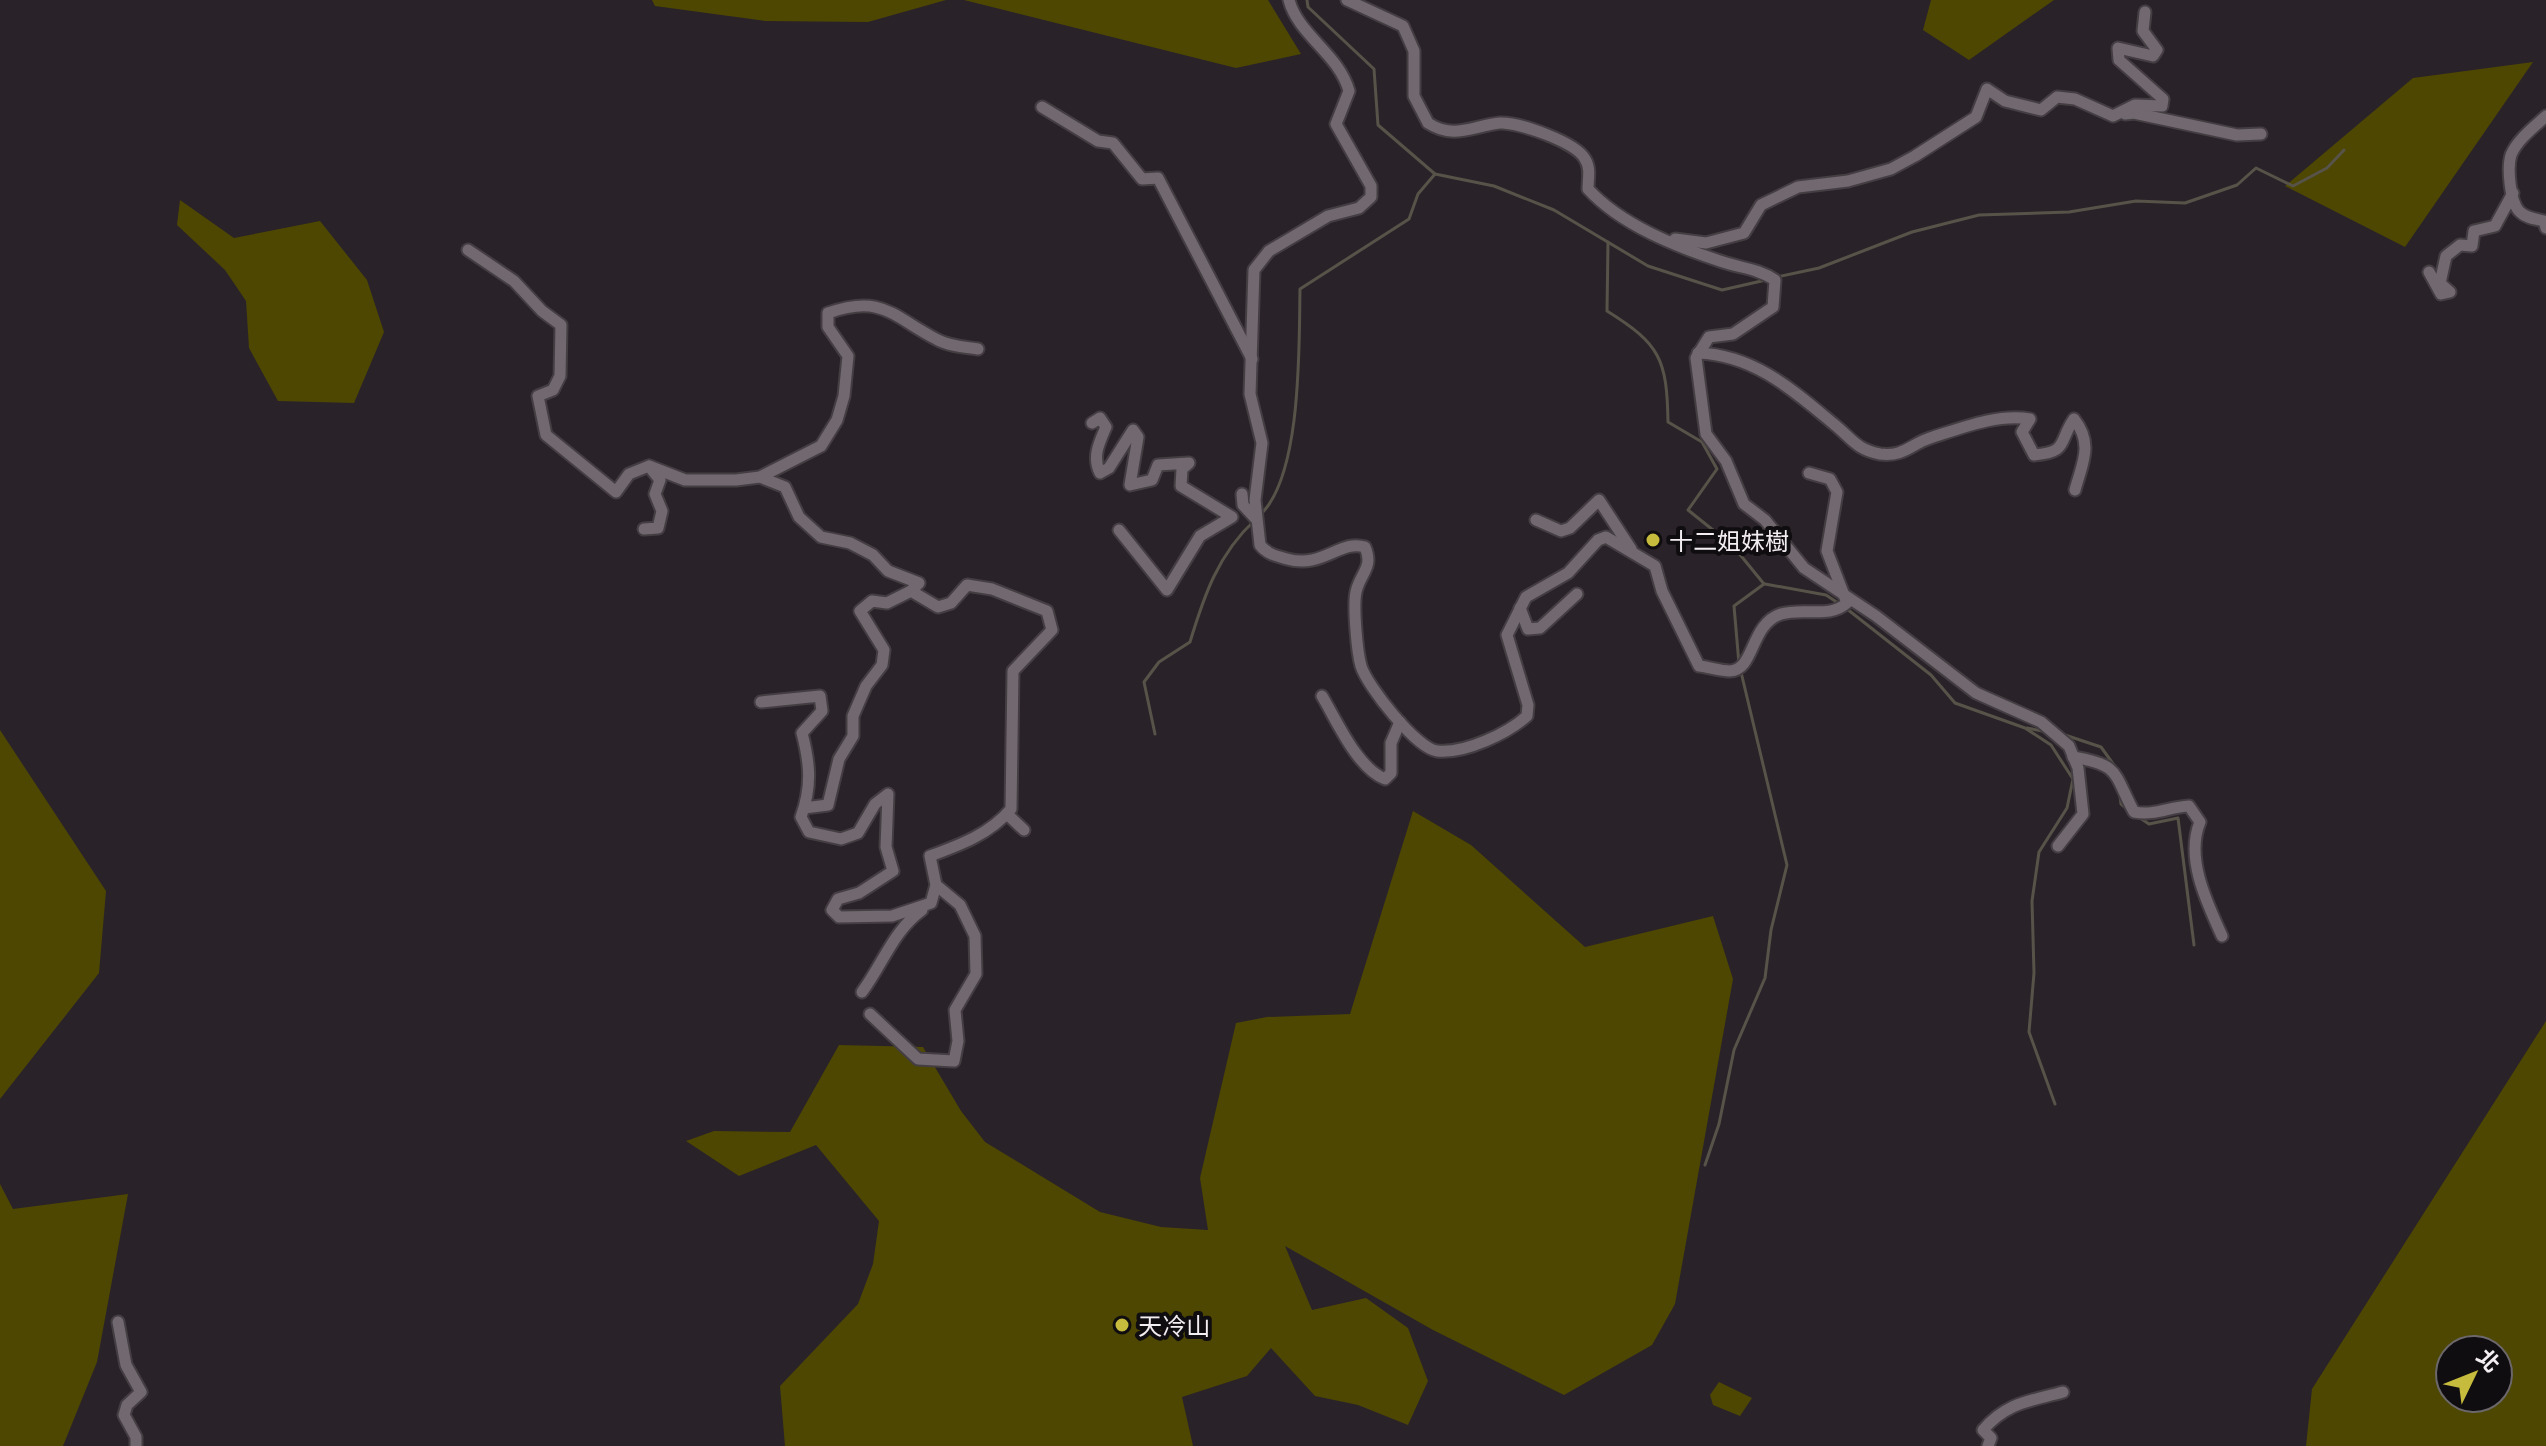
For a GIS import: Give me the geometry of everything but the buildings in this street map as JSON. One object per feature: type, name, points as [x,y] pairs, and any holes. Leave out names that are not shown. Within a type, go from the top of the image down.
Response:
[{"type":"street","points":[[1289,0],[1293,14],[1330,54],[1347,83],[1349,91],[1336,124],[1371,186],[1371,197],[1359,208],[1328,216],[1269,251],[1254,270],[1250,394],[1262,443],[1255,500],[1260,545],[1265,551],[1304,564],[1351,545],[1365,547],[1368,569],[1356,590],[1355,601],[1361,666],[1400,722],[1435,752],[1460,749],[1522,721],[1527,716],[1528,705],[1507,635],[1526,597],[1568,573],[1598,540],[1606,537],[1655,566],[1662,591],[1699,666],[1731,671],[1739,668],[1748,660],[1759,630],[1782,614],[1839,611],[1847,603],[1827,551],[1837,492],[1830,479],[1809,473]]},
{"type":"street","points":[[1347,0],[1403,26],[1414,51],[1414,96],[1428,123],[1454,134],[1503,123],[1564,141],[1585,157],[1589,168],[1588,189],[1605,208],[1696,253],[1770,276],[1773,307],[1733,334],[1709,337],[1698,353],[1696,358],[1706,434],[1726,461],[1744,504],[1765,520],[1804,568],[1976,693],[2041,722],[2069,746],[2078,768],[2083,814],[2058,846]]},
{"type":"street","points":[[2113,116],[2135,105],[2162,106],[2163,99],[2119,60],[2118,48],[2153,56],[2157,50],[2143,31],[2145,12]]},
{"type":"street","points":[[1666,238],[1706,243],[1744,233],[1761,205],[1798,187],[1848,181],[1891,169],[1976,117],[1987,89],[2005,101],[2041,110],[2057,97],[2075,99],[2113,116],[2134,113],[2237,135],[2261,134]]},
{"type":"street","points":[[1042,107],[1098,141],[1113,143],[1142,179],[1158,178],[1252,360]]},
{"type":"street","points":[[2546,116],[2528,132],[2511,156],[2515,207],[2523,215],[2544,221],[2546,228]]},
{"type":"street","points":[[2429,272],[2441,294],[2450,292],[2440,283],[2446,256],[2460,245],[2472,246],[2474,231],[2495,226],[2513,193]]},
{"type":"street","points":[[468,250],[514,281],[542,311],[561,325],[560,376],[553,390],[538,396],[546,435],[616,492],[629,474],[649,466],[685,480],[708,483],[760,477],[821,446],[837,420],[844,396],[848,356],[828,327],[828,313],[853,304],[886,310],[939,341],[978,349]]},
{"type":"street","points":[[1698,353],[1726,354],[1762,370],[1796,390],[1858,448],[1882,454],[1909,452],[1927,438],[2011,415],[2030,419],[2022,432],[2034,455],[2053,454],[2065,443],[2074,419],[2080,426],[2087,458],[2075,490]]},
{"type":"street","points":[[1092,423],[1100,418],[1106,427],[1097,449],[1096,465],[1100,473],[1109,468],[1133,430],[1138,437],[1130,485],[1152,480],[1158,465],[1189,463],[1182,469],[1181,486],[1232,517],[1257,519]]},
{"type":"street","points":[[644,529],[658,528],[662,511],[655,494],[660,480],[649,466]]},
{"type":"street","points":[[760,477],[785,487],[806,526],[821,537],[850,543],[873,555],[888,571],[919,583],[911,591],[887,603],[872,601],[860,611],[884,650],[882,665],[866,686],[853,716],[853,736],[839,759],[828,805],[804,808]]},
{"type":"street","points":[[1242,494],[1243,505],[1257,519]]},
{"type":"street","points":[[1536,520],[1561,531],[1570,528],[1599,500],[1633,553]]},
{"type":"street","points":[[1119,530],[1167,590],[1200,536],[1232,517]]},
{"type":"street","points":[[862,992],[880,968],[900,928],[931,903],[936,885],[930,856],[962,845],[1000,823],[1011,809],[1015,741],[1013,671],[1052,630],[1047,611],[992,589],[967,585],[951,603],[938,607],[911,591]]},
{"type":"street","points":[[1520,608],[1528,629],[1540,628],[1577,594]]},
{"type":"street","points":[[761,702],[820,696],[822,711],[802,733],[810,764],[809,792],[801,817],[809,832],[841,839],[858,833],[875,804],[888,794],[886,847],[893,871],[859,893],[834,902],[832,910],[839,917],[892,916],[931,903]]},
{"type":"street","points":[[1322,696],[1361,758],[1385,779],[1391,773],[1391,743],[1400,722]]},
{"type":"street","points":[[2073,757],[2104,762],[2118,776],[2134,812],[2149,815],[2170,807],[2189,806],[2200,822],[2195,834],[2202,890],[2222,936]]},
{"type":"street","points":[[1007,814],[1024,830]]},
{"type":"street","points":[[870,1014],[918,1059],[954,1061],[958,1041],[955,1010],[976,974],[975,936],[960,905],[936,885]]},
{"type":"street","points":[[118,1322],[126,1365],[141,1392],[127,1405],[124,1415],[136,1437],[136,1446]]},
{"type":"street","points":[[1988,1446],[1991,1438],[1983,1430],[2001,1412],[2034,1396],[2043,1398],[2063,1392]]},
{"type":"shaded area","points":[[652,0],[946,0],[868,22],[765,21],[655,6]]},
{"type":"shaded area","points":[[964,0],[1268,0],[1301,54],[1236,68]]},
{"type":"shaded area","points":[[1931,0],[2054,0],[1969,60],[1923,30]]},
{"type":"shaded area","points":[[2533,62],[2405,247],[2285,186],[2413,78]]},
{"type":"shaded area","points":[[180,200],[234,238],[320,221],[367,280],[384,332],[354,403],[278,401],[249,348],[246,301],[225,270],[177,225]]},
{"type":"shaded area","points":[[0,730],[106,891],[99,973],[0,1099]]},
{"type":"shaded area","points":[[1413,811],[1471,845],[1585,947],[1713,916],[1733,979],[1675,1304],[1652,1345],[1564,1395],[1433,1330],[1285,1246],[1312,1310],[1366,1298],[1408,1328],[1428,1381],[1408,1425],[1358,1405],[1315,1396],[1271,1348],[1247,1376],[1182,1397],[1193,1446],[785,1446],[780,1386],[858,1304],[873,1264],[879,1221],[816,1145],[739,1176],[686,1141],[714,1131],[790,1132],[839,1045],[923,1047],[961,1111],[985,1142],[1100,1212],[1161,1227],[1208,1230],[1200,1178],[1236,1023],[1267,1017],[1350,1014]]},
{"type":"shaded area","points":[[2546,1021],[2546,1446],[2306,1446],[2312,1389]]},
{"type":"shaded area","points":[[0,1184],[13,1209],[128,1194],[97,1362],[63,1446],[0,1446]]},
{"type":"shaded area","points":[[1719,1382],[1752,1398],[1740,1416],[1713,1405],[1710,1395]]},
{"type":"waterway","points":[[1307,0],[1308,7],[1374,69],[1378,125],[1435,174],[1494,186],[1554,210],[1648,266],[1722,290],[1766,280]]},
{"type":"waterway","points":[[1777,277],[1819,268],[1912,232],[1979,215],[2069,212],[2136,201],[2185,203],[2237,185],[2256,168],[2293,186],[2327,168],[2344,150]]},
{"type":"waterway","points":[[1260,515],[1274,496],[1291,441],[1298,375],[1300,289],[1409,219],[1418,194],[1435,174]]},
{"type":"waterway","points":[[1608,242],[1607,311],[1639,333],[1657,355],[1666,383],[1668,422],[1702,442],[1717,469],[1688,510],[1733,546],[1764,584],[1734,606],[1739,664]]},
{"type":"waterway","points":[[1155,734],[1144,682],[1159,662],[1190,642],[1214,576],[1231,547],[1255,520]]},
{"type":"waterway","points":[[1765,584],[1826,595],[1841,605]]},
{"type":"waterway","points":[[1847,609],[1931,675],[1955,703],[2025,728],[2051,745],[2073,779],[2067,808],[2039,852],[2032,901],[2034,973],[2029,1032],[2055,1104]]},
{"type":"waterway","points":[[1705,1165],[1719,1124],[1734,1050],[1765,978],[1771,930],[1787,865],[1741,672]]},
{"type":"waterway","points":[[2027,728],[2047,732]]},
{"type":"waterway","points":[[2062,734],[2101,747],[2119,772]]},
{"type":"waterway","points":[[2120,796],[2121,804],[2127,809]]},
{"type":"waterway","points":[[2140,818],[2149,824],[2178,818],[2194,945]]},
{"type":"place","name":"十二姐妹樹","points":[[1653,540]]},
{"type":"place","name":"天冷山","points":[[1122,1325]]}]
